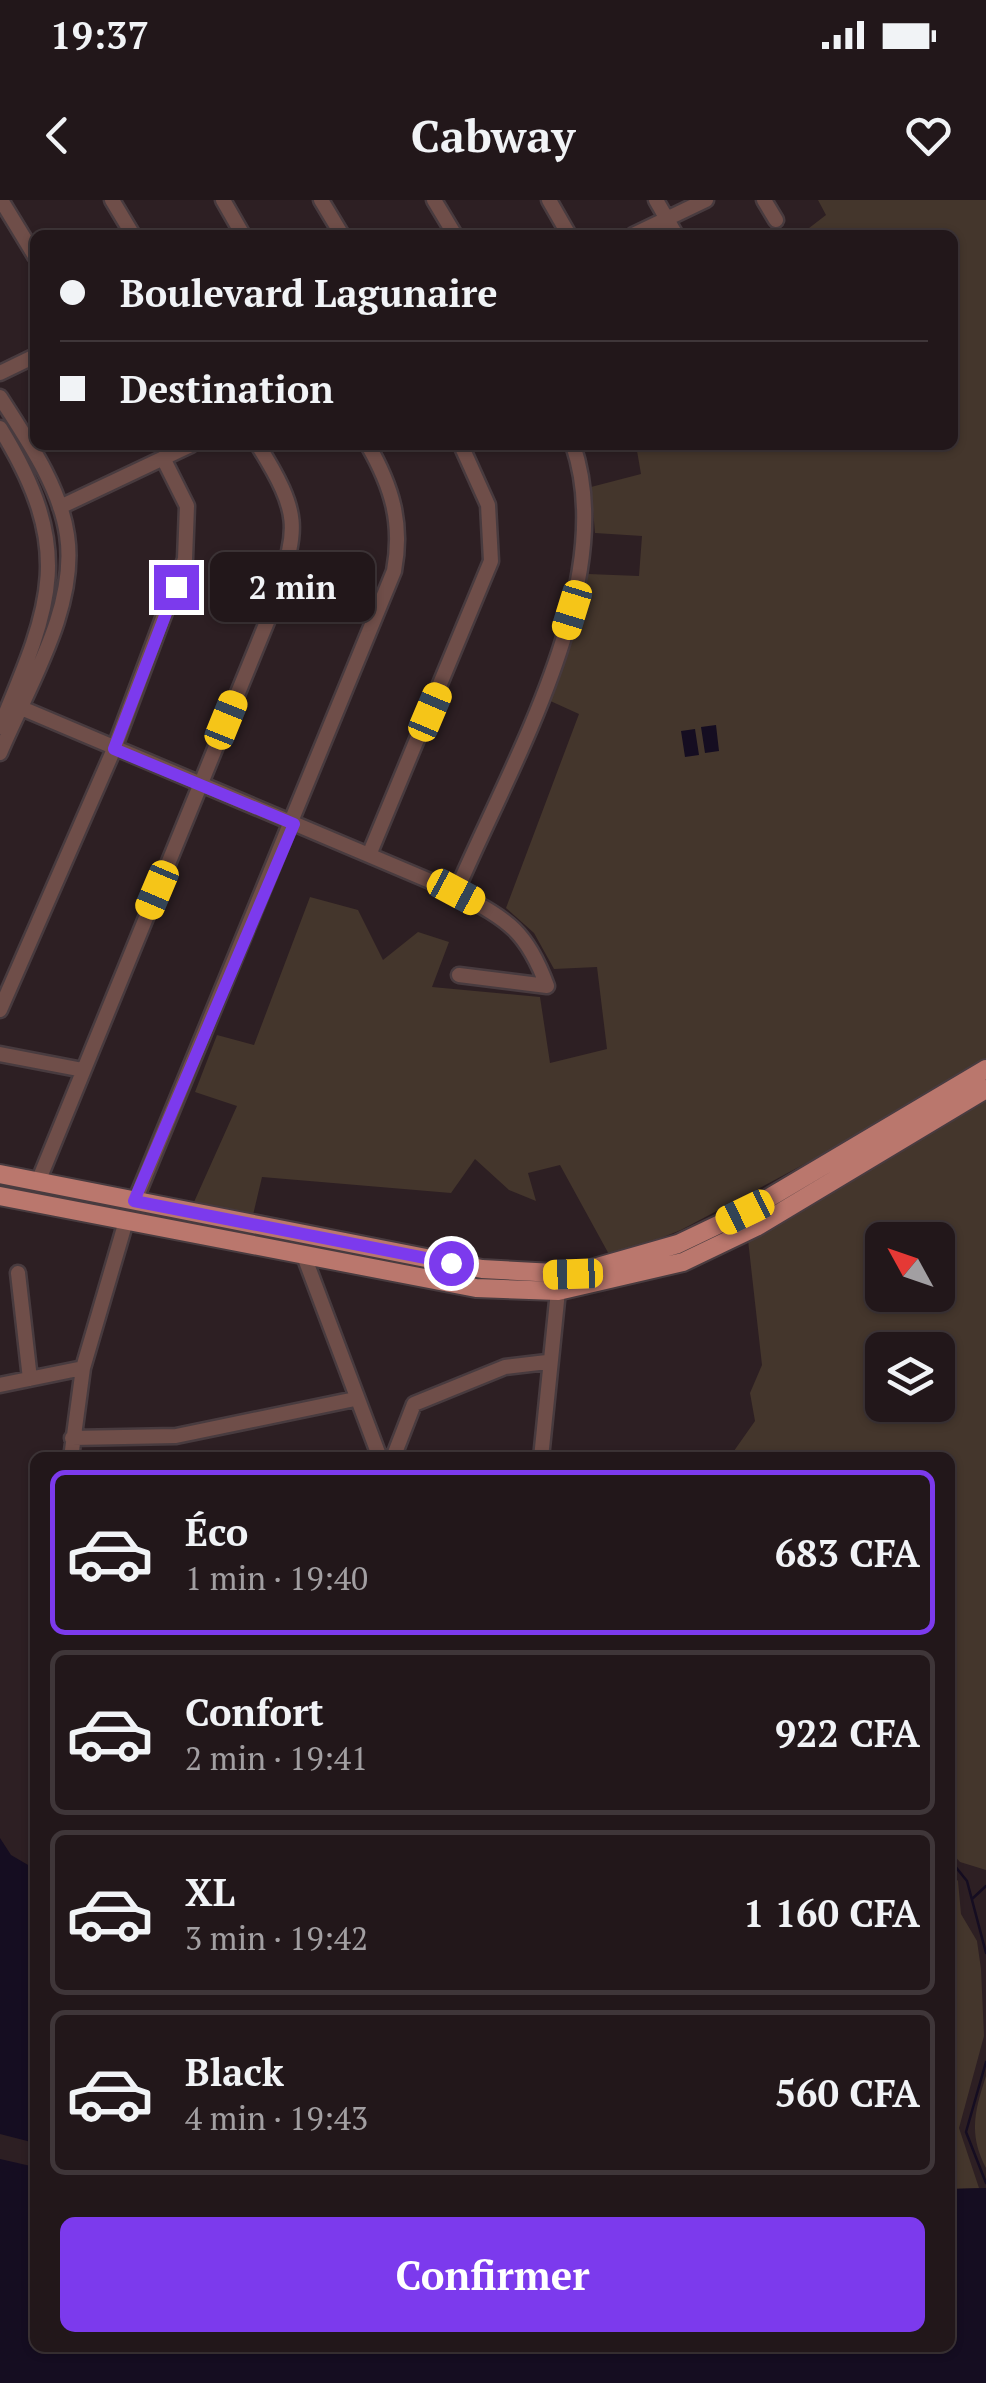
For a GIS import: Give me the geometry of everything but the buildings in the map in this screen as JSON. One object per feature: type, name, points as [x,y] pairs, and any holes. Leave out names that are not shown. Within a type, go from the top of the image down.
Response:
[{"type":"main road","points":[[0,1174],[482,1269],[573,1274],[678,1244],[745,1212],[986,1068]]},
{"type":"main road","points":[[0,1196],[476,1288],[558,1291],[683,1262],[756,1228],[986,1088]]},
{"type":"street","points":[[1,200],[30,248]]},
{"type":"street","points":[[112,200],[130,230]]},
{"type":"street","points":[[223,200],[240,230]]},
{"type":"street","points":[[321,200],[339,230]]},
{"type":"street","points":[[434,200],[452,230]]},
{"type":"street","points":[[549,200],[566,230]]},
{"type":"street","points":[[656,200],[673,230]]},
{"type":"street","points":[[643,230],[706,200]]},
{"type":"street","points":[[764,200],[776,220]]},
{"type":"street","points":[[0,373],[30,358]]},
{"type":"street","points":[[0,397],[60,507],[67,534],[66,580],[57,616],[10,703],[0,754]]},
{"type":"street","points":[[0,428],[30,481],[44,518],[51,565],[42,620],[0,727]]},
{"type":"street","points":[[60,507],[179,450]]},
{"type":"street","points":[[38,1182],[271,612],[295,527],[286,498],[261,450]]},
{"type":"street","points":[[134,1201],[294,824],[394,571],[397,513],[386,476],[371,450]]},
{"type":"street","points":[[369,856],[491,561],[488,505],[464,450]]},
{"type":"street","points":[[456,892],[572,610],[584,530],[582,486],[574,450]]},
{"type":"street","points":[[0,1010],[114,749],[167,615],[189,538],[187,506],[162,458]]},
{"type":"street","points":[[10,703],[456,892],[510,922],[525,936],[546,986],[459,975]]},
{"type":"street","points":[[0,1054],[83,1070]]},
{"type":"street","points":[[71,1452],[82,1368],[126,1221]]},
{"type":"street","points":[[304,1256],[377,1452]]},
{"type":"street","points":[[18,1273],[30,1379]]},
{"type":"street","points":[[541,1452],[547,1362],[558,1291]]},
{"type":"street","points":[[395,1452],[414,1404],[505,1366],[547,1362]]},
{"type":"street","points":[[0,1385],[82,1368]]},
{"type":"street","points":[[72,1438],[176,1436],[355,1399]]},
{"type":"shaded area","points":[[818,200],[986,200],[986,1067],[681,1230],[611,1258],[560,1165],[528,1173],[536,1201],[509,1190],[475,1159],[451,1193],[262,1177],[253,1215],[194,1202],[237,1106],[195,1092],[217,1035],[254,1045],[310,897],[358,910],[383,960],[418,932],[449,942],[432,987],[540,997],[550,1063],[607,1049],[597,967],[554,969],[534,933],[506,908],[579,714],[546,699],[588,574],[639,576],[642,536],[595,533],[591,487],[641,474],[637,450],[958,450],[958,230],[806,230],[826,215]]},
{"type":"shaded area","points":[[716,725],[719,751],[705,753],[701,727]]},
{"type":"shaded area","points":[[695,729],[699,755],[685,757],[681,731]]},
{"type":"shaded area","points":[[986,1093],[986,1870],[960,1862],[955,1856],[955,1452],[733,1452],[755,1421],[750,1393],[762,1365],[746,1222]]},
{"type":"shaded area","points":[[0,1838],[11,1855],[30,1866],[30,2142],[0,2134]]},
{"type":"shaded area","points":[[955,1878],[961,1914],[977,1941],[981,1969],[984,2036],[959,2128],[979,2188],[955,2189]]},
{"type":"shaded area","points":[[986,2076],[986,2168],[977,2144],[975,2122]]},
{"type":"shaded area","points":[[0,2159],[30,2166],[30,2352],[955,2352],[955,2189],[986,2188],[986,2383],[0,2383]]},
{"type":"waterway","points":[[955,1866],[967,1881],[986,1953]]},
{"type":"waterway","points":[[972,1899],[986,1886]]},
{"type":"waterway","points":[[986,2062],[966,2132],[986,2183]]},
{"type":"route","points":[[176,587],[114,749],[202,782],[294,824],[134,1201],[451,1263]]}]
